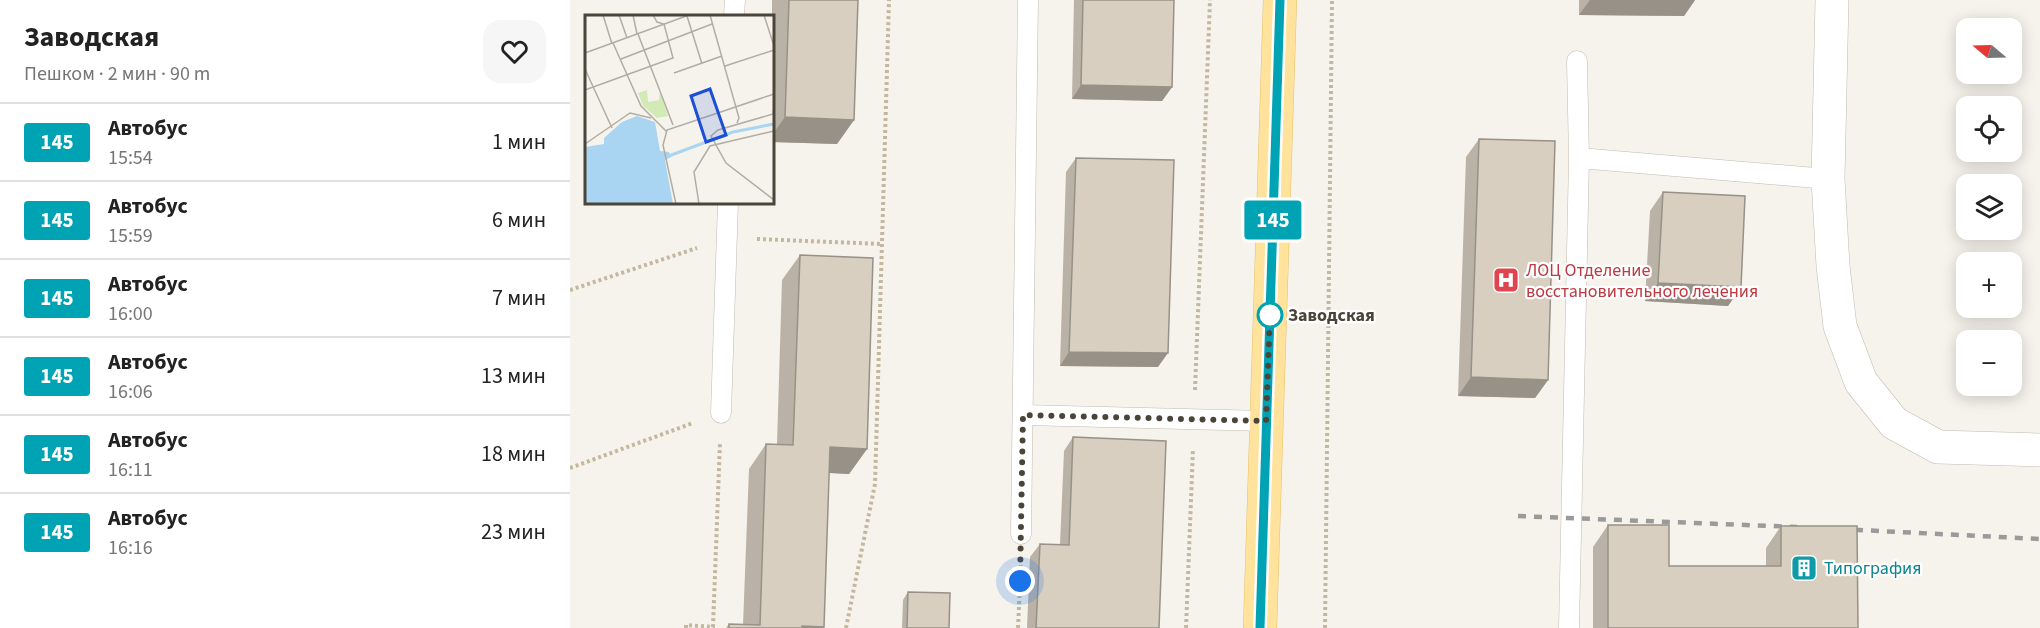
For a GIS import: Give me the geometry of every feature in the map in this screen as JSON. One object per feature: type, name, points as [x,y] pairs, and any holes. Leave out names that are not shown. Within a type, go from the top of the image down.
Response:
[{"type":"main road","points":[[1260,628],[1280,0]]},
{"type":"street","points":[[1832,0],[1828,179],[1833,266],[1840,326],[1861,382],[1894,423],[1938,447],[2040,450]]},
{"type":"lane","points":[[734,15],[735,0]]},
{"type":"lane","points":[[1021,534],[1028,0]]},
{"type":"lane","points":[[1569,628],[1579,158],[1577,61]]},
{"type":"lane","points":[[1579,158],[1828,179]]},
{"type":"lane","points":[[721,413],[728,204]]},
{"type":"lane","points":[[1023,415],[1266,421]]},
{"type":"path","points":[[846,628],[875,484],[889,0]]},
{"type":"path","points":[[1186,628],[1210,0]]},
{"type":"path","points":[[1325,628],[1332,0]]},
{"type":"path","points":[[570,290],[727,238],[882,243]]},
{"type":"path","points":[[570,468],[721,413],[713,627],[686,626],[686,628]]},
{"type":"path","points":[[1018,628],[1021,534]]},
{"type":"building","points":[[789,0],[858,0],[854,120],[785,117]]},
{"type":"building","points":[[1083,0],[1174,0],[1172,87],[1081,85]]},
{"type":"building","points":[[1479,139],[1555,141],[1548,380],[1471,377]]},
{"type":"building","points":[[1076,158],[1174,160],[1168,353],[1069,352]]},
{"type":"building","points":[[1663,192],[1745,196],[1741,287],[1658,283]]},
{"type":"building","points":[[800,255],[873,258],[867,449],[830,447],[824,627],[729,628],[729,624],[760,625],[766,444],[793,445]]},
{"type":"building","points":[[1073,437],[1166,441],[1159,628],[1036,628],[1040,544],[1069,545]]},
{"type":"building","name":"Типография","points":[[1608,525],[1669,525],[1669,566],[1781,566],[1781,526],[1857,526],[1858,628],[1608,628]]},
{"type":"building","points":[[908,592],[950,593],[949,628],[907,628]]},
{"type":"railway","points":[[1518,516],[1797,527]]},
{"type":"railway","points":[[1839,529],[2040,539]]},
{"type":"bus line","name":"145","points":[[1260,628],[1280,0]]},
{"type":"place","name":"ЛОЦ Отделение восстановительного лечения","points":[[1506,280]]},
{"type":"place","name":"Заводская","points":[[1270,315]]},
{"type":"place","name":"Типография","points":[[1804,568]]},
{"type":"route","points":[[1020,581],[1023,415],[1266,421],[1270,315]]}]
